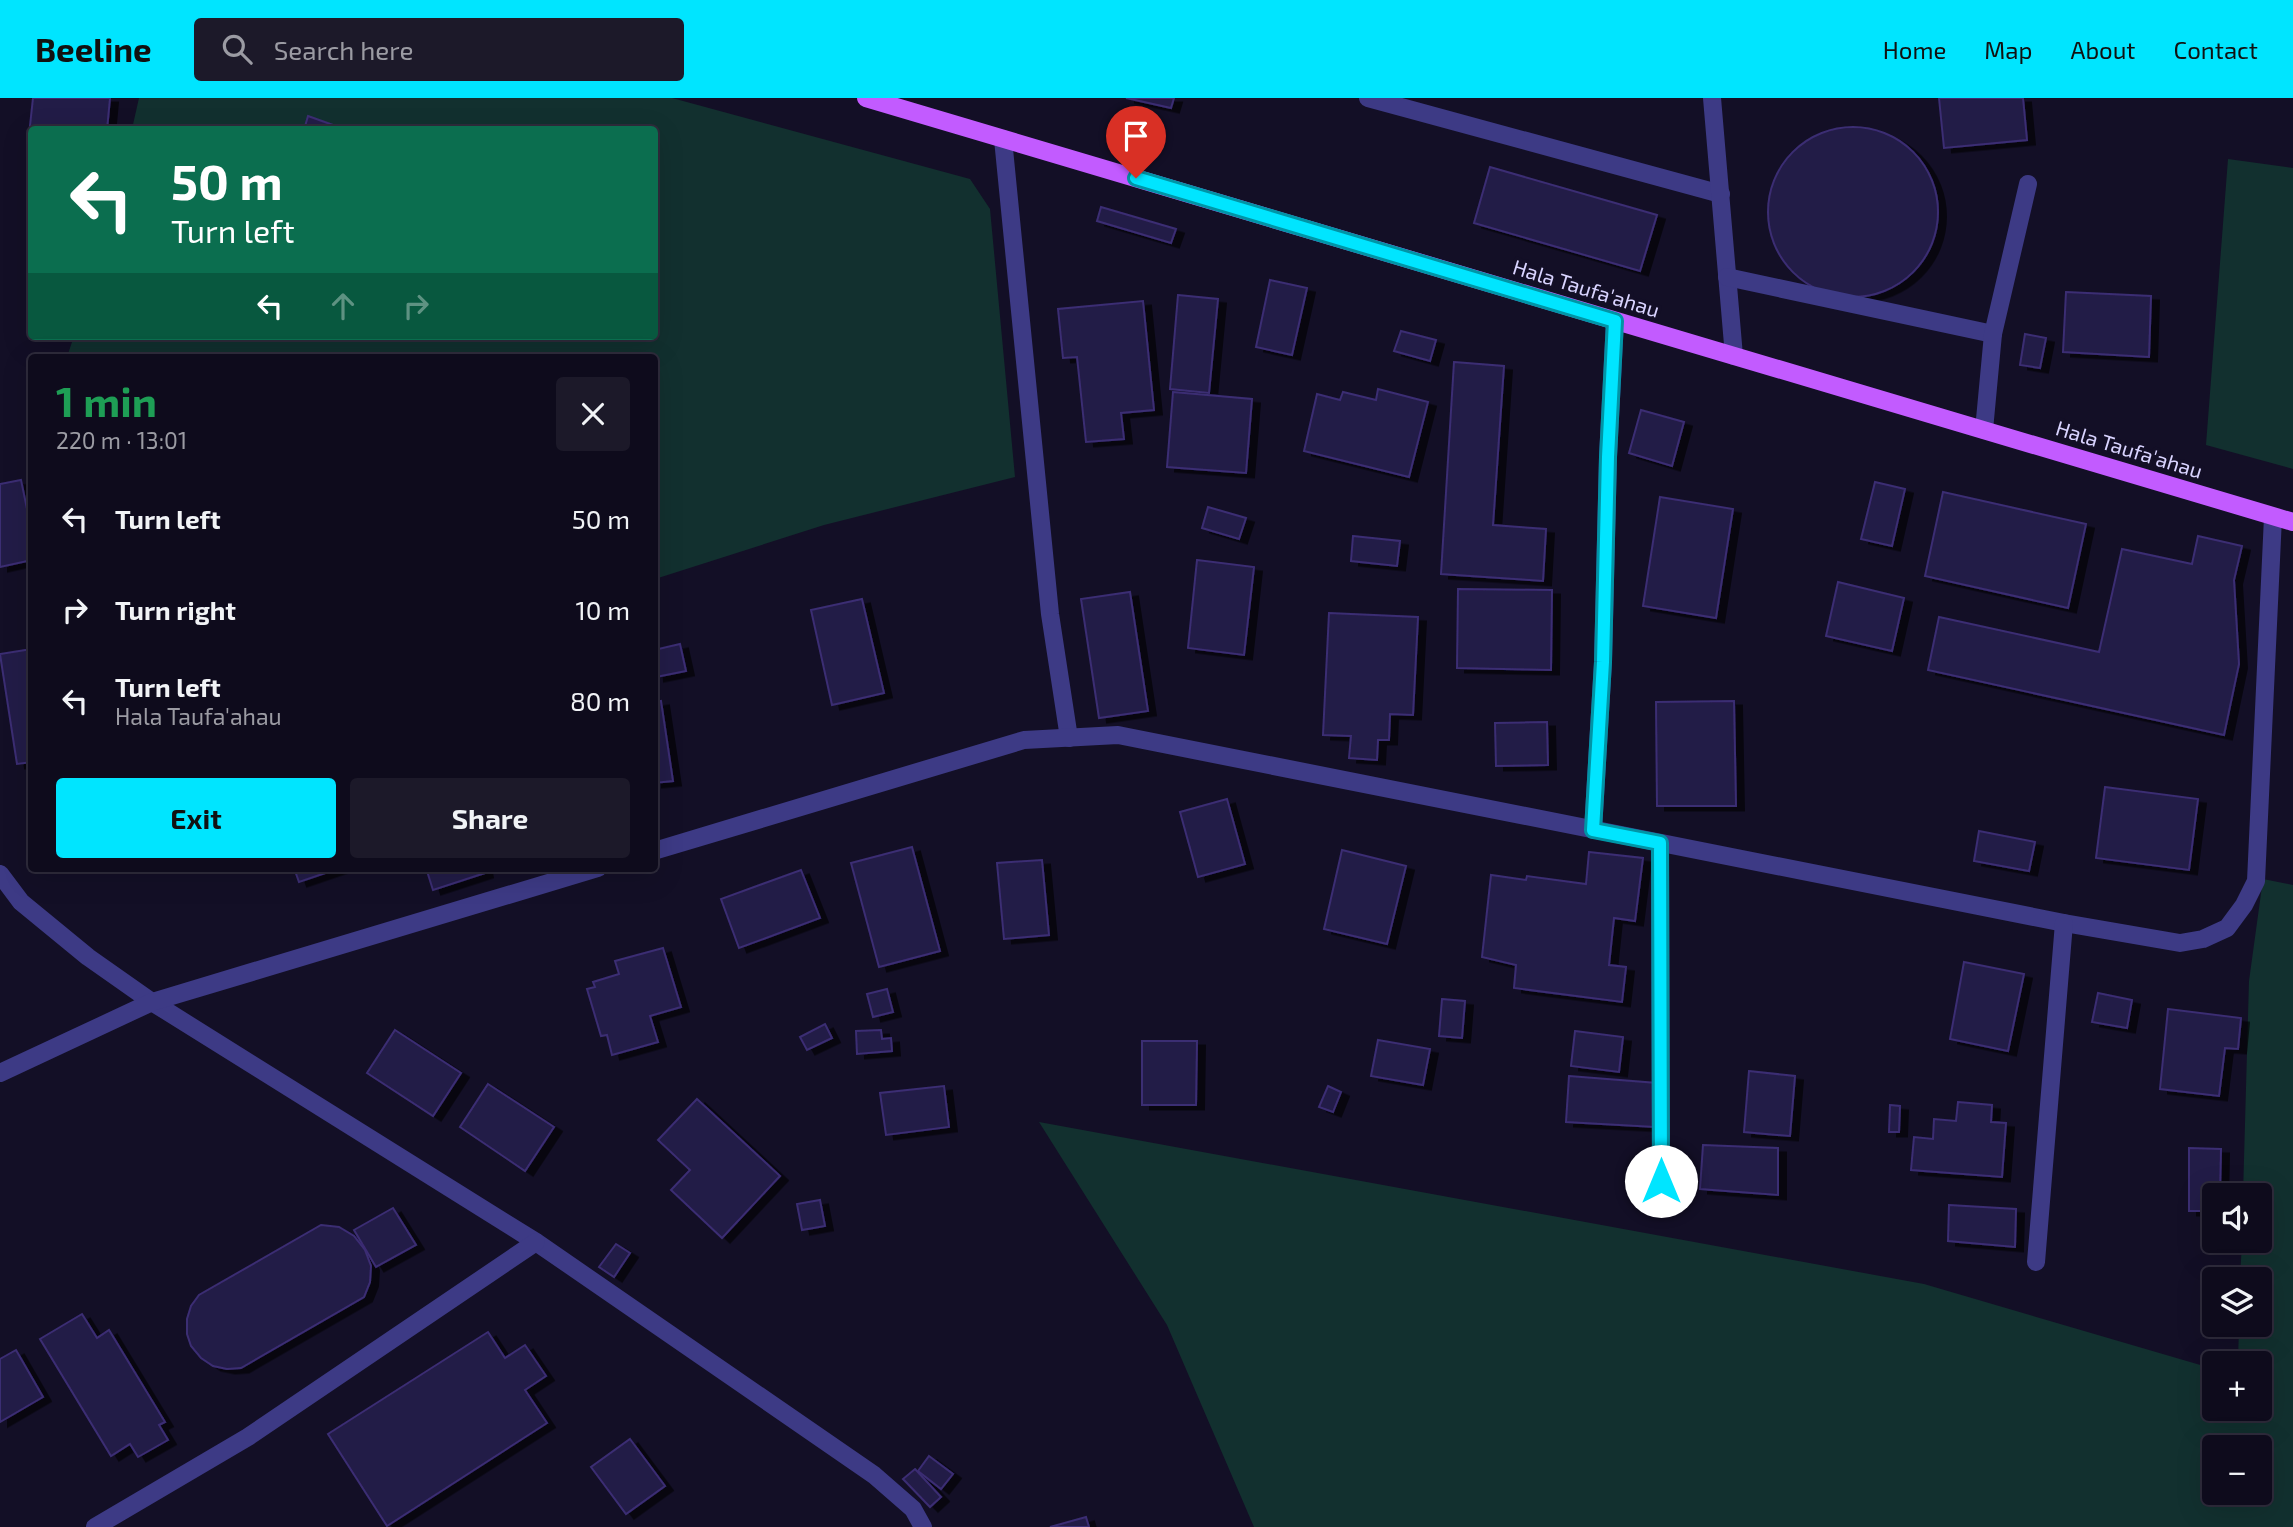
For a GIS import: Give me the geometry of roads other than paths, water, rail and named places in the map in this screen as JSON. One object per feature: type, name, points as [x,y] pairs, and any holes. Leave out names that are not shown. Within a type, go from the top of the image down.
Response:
[{"type":"main road","name":"Hala Taufa'ahau","points":[[866,98],[2293,522]]},
{"type":"street","points":[[1368,98],[1721,194]]},
{"type":"street","points":[[1712,98],[1734,356]]},
{"type":"street","points":[[1003,139],[1050,614],[1069,738]]},
{"type":"street","points":[[1984,430],[1993,334],[2028,184]]},
{"type":"street","points":[[1727,277],[1993,334]]},
{"type":"street","points":[[1593,830],[1603,662],[1608,457],[1615,321]]},
{"type":"street","points":[[658,850],[1024,740],[1118,735],[2064,923],[2180,943],[2203,939],[2227,928],[2244,905],[2256,881],[2273,517]]},
{"type":"street","points":[[1660,843],[1661,1181]]},
{"type":"street","points":[[0,1073],[152,1002],[585,872]]},
{"type":"street","points":[[0,874],[21,902],[88,957],[152,1002],[536,1242],[874,1475],[913,1509],[923,1527]]},
{"type":"street","points":[[2036,1262],[2064,923]]},
{"type":"street","points":[[95,1527],[248,1437],[536,1242]]}]
